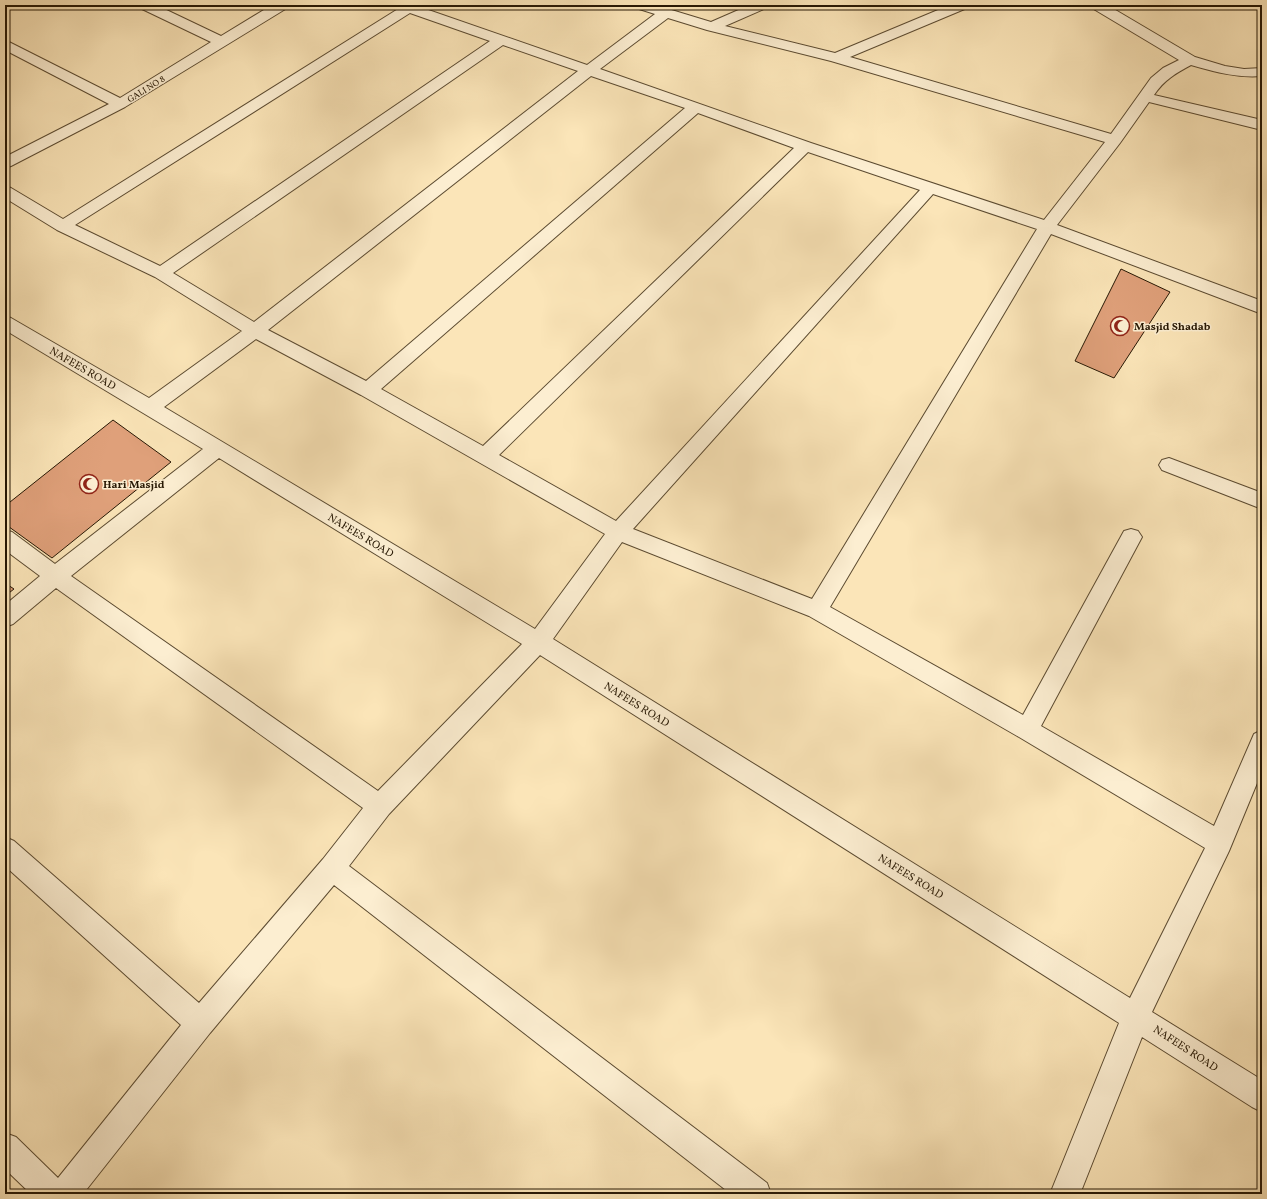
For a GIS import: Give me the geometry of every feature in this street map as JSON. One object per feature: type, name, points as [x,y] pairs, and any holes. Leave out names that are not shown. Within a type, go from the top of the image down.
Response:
[{"type":"street","points":[[145,5],[222,42]]},
{"type":"street","name":"GALI NO 8","points":[[5,163],[120,104],[282,5]]},
{"type":"street","points":[[640,5],[712,27],[836,58],[1115,140]]},
{"type":"street","points":[[712,27],[761,5]]},
{"type":"street","points":[[836,58],[962,5]]},
{"type":"street","points":[[1098,5],[1190,60],[1223,70],[1244,73],[1262,72]]},
{"type":"street","points":[[63,226],[405,6],[805,146],[1047,227],[1262,308]]},
{"type":"street","points":[[150,407],[255,331],[588,71],[665,13]]},
{"type":"street","points":[[161,273],[502,39]]},
{"type":"street","points":[[5,44],[120,104]]},
{"type":"street","points":[[817,610],[1047,227],[1115,140],[1156,81],[1168,72],[1190,60]]},
{"type":"street","points":[[1145,97],[1262,125]]},
{"type":"street","points":[[368,390],[696,107]]},
{"type":"street","points":[[484,456],[805,146]]},
{"type":"street","points":[[64,1194],[200,1023],[332,868],[380,806],[538,642],[618,532],[930,188]]},
{"type":"street","points":[[5,191],[63,226],[161,273],[255,331],[368,390],[618,532],[817,610],[1027,730],[1220,844]]},
{"type":"street","name":"NAFEES ROAD","points":[[5,322],[150,407],[538,642],[1136,1016],[1262,1097]]},
{"type":"street","points":[[5,618],[55,576],[218,448]]},
{"type":"street","points":[[1169,466],[1262,500]]},
{"type":"street","points":[[1027,730],[1131,537]]},
{"type":"street","points":[[5,538],[55,576],[380,806]]},
{"type":"street","points":[[1065,1194],[1136,1016],[1220,844],[1262,741]]},
{"type":"street","points":[[5,849],[200,1023]]},
{"type":"street","points":[[332,868],[756,1194]]},
{"type":"street","points":[[5,1148],[53,1194]]},
{"type":"building","name":"Masjid Shadab","points":[[1121,269],[1170,292],[1114,378],[1075,361]]},
{"type":"building","name":"Hari Masjid","points":[[113,420],[171,462],[52,558],[5,524],[5,506]]},
{"type":"building","points":[[5,583],[14,589],[5,596]]},
{"type":"place","name":"Masjid Shadab","points":[[1120,326]]},
{"type":"place","name":"Hari Masjid","points":[[89,484]]}]
